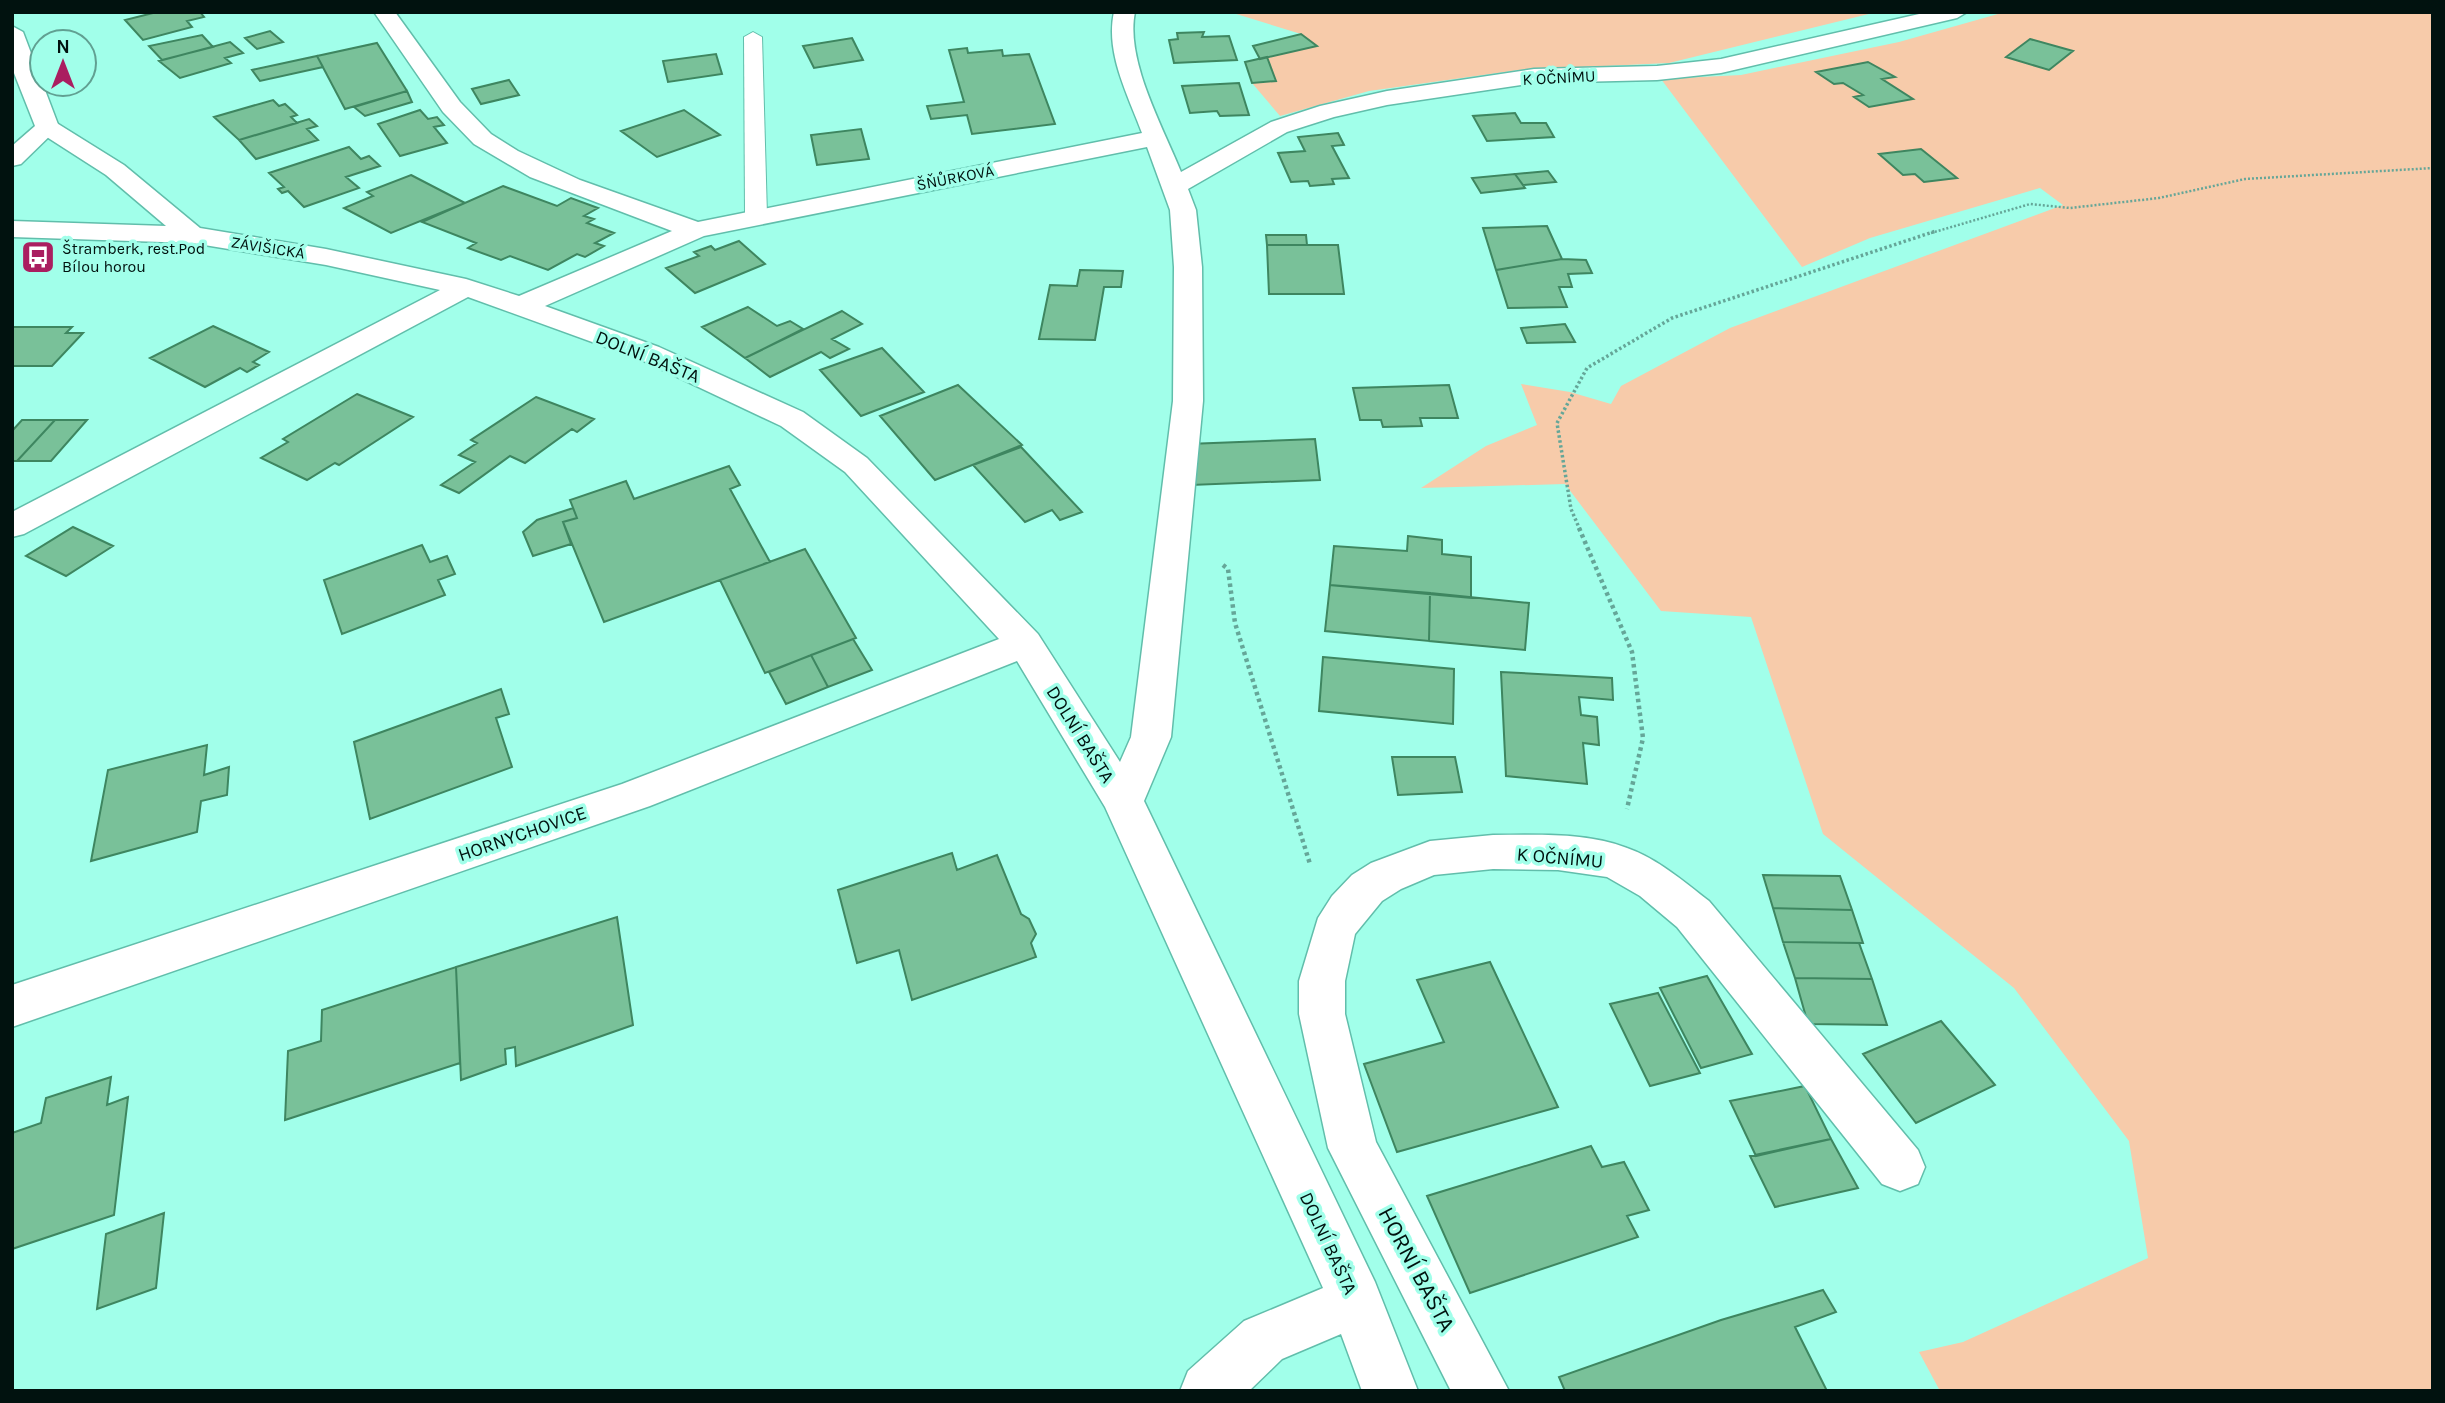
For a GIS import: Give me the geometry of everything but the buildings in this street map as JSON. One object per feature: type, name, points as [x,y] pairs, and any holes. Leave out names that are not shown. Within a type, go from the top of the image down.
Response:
[{"type":"street","points":[[384,12],[404,33],[463,121],[518,164],[696,230]]},
{"type":"street","points":[[1123,801],[1151,737],[1188,401],[1188,267],[1183,209],[1176,185],[1153,138],[1127,64],[1121,30],[1125,12]]},
{"type":"street","name":"K OČNÍMU","points":[[1176,185],[1279,127],[1328,111],[1387,97],[1534,76],[1657,74],[1721,66],[1957,12]]},
{"type":"street","points":[[12,32],[47,127],[115,170],[192,235]]},
{"type":"street","points":[[12,159],[47,127]]},
{"type":"street","name":"ŠŇŮRKOVÁ","points":[[519,306],[696,230],[1153,138]]},
{"type":"street","name":"ZÁVIŠICKÁ","points":[[12,229],[192,235],[326,257],[466,288],[519,306]]},
{"type":"street","points":[[12,526],[466,288]]},
{"type":"street","name":"DOLNÍ BAŠTA","points":[[519,306],[649,353],[792,419],[856,465],[1025,643],[1123,801],[1356,1301],[1390,1391]]},
{"type":"street","name":"HORNYCHOVICE","points":[[12,1006],[636,795],[1025,643]]},
{"type":"street","name":"K OČNÍMU","points":[[1353,1148],[1322,1014],[1326,955],[1347,909],[1367,888],[1385,876],[1430,858],[1530,852],[1615,862],[1655,883],[1693,914],[1900,1167]]},
{"type":"street","points":[[1296,1171],[1353,1148]]},
{"type":"street","name":"HORNÍ BAŠTA","points":[[1353,1148],[1481,1391]]},
{"type":"street","points":[[1208,1391],[1263,1340],[1356,1301]]},
{"type":"lane","points":[[753,37],[756,216]]},
{"type":"path","points":[[1615,862],[1643,738],[1632,652],[1572,509],[1557,423],[1587,368],[1672,318],[1963,222],[2030,204],[2070,208],[2159,198],[2245,179],[2433,168]]},
{"type":"path","points":[[1235,623],[1309,860],[1326,955]]},
{"type":"shaded area","points":[[1229,12],[1877,12],[1669,63],[1519,70],[1369,91],[1280,116],[1252,83],[1276,81],[1267,57],[1316,46],[1301,34],[1233,13],[1223,14]]},
{"type":"shaded area","points":[[2005,12],[2433,12],[2433,1391],[1940,1391],[1919,1352],[1963,1342],[2148,1258],[2129,1141],[2014,988],[1823,834],[1751,617],[1661,611],[1565,484],[1421,488],[1486,446],[1537,425],[1521,384],[1570,392],[1611,404],[1621,386],[1730,328],[2063,205],[2040,188],[1870,238],[1802,267],[1661,79],[1741,75],[1899,42]]},
{"type":"place","name":"Štramberk, rest.Pod Bílou horou","points":[[38,257]]}]
